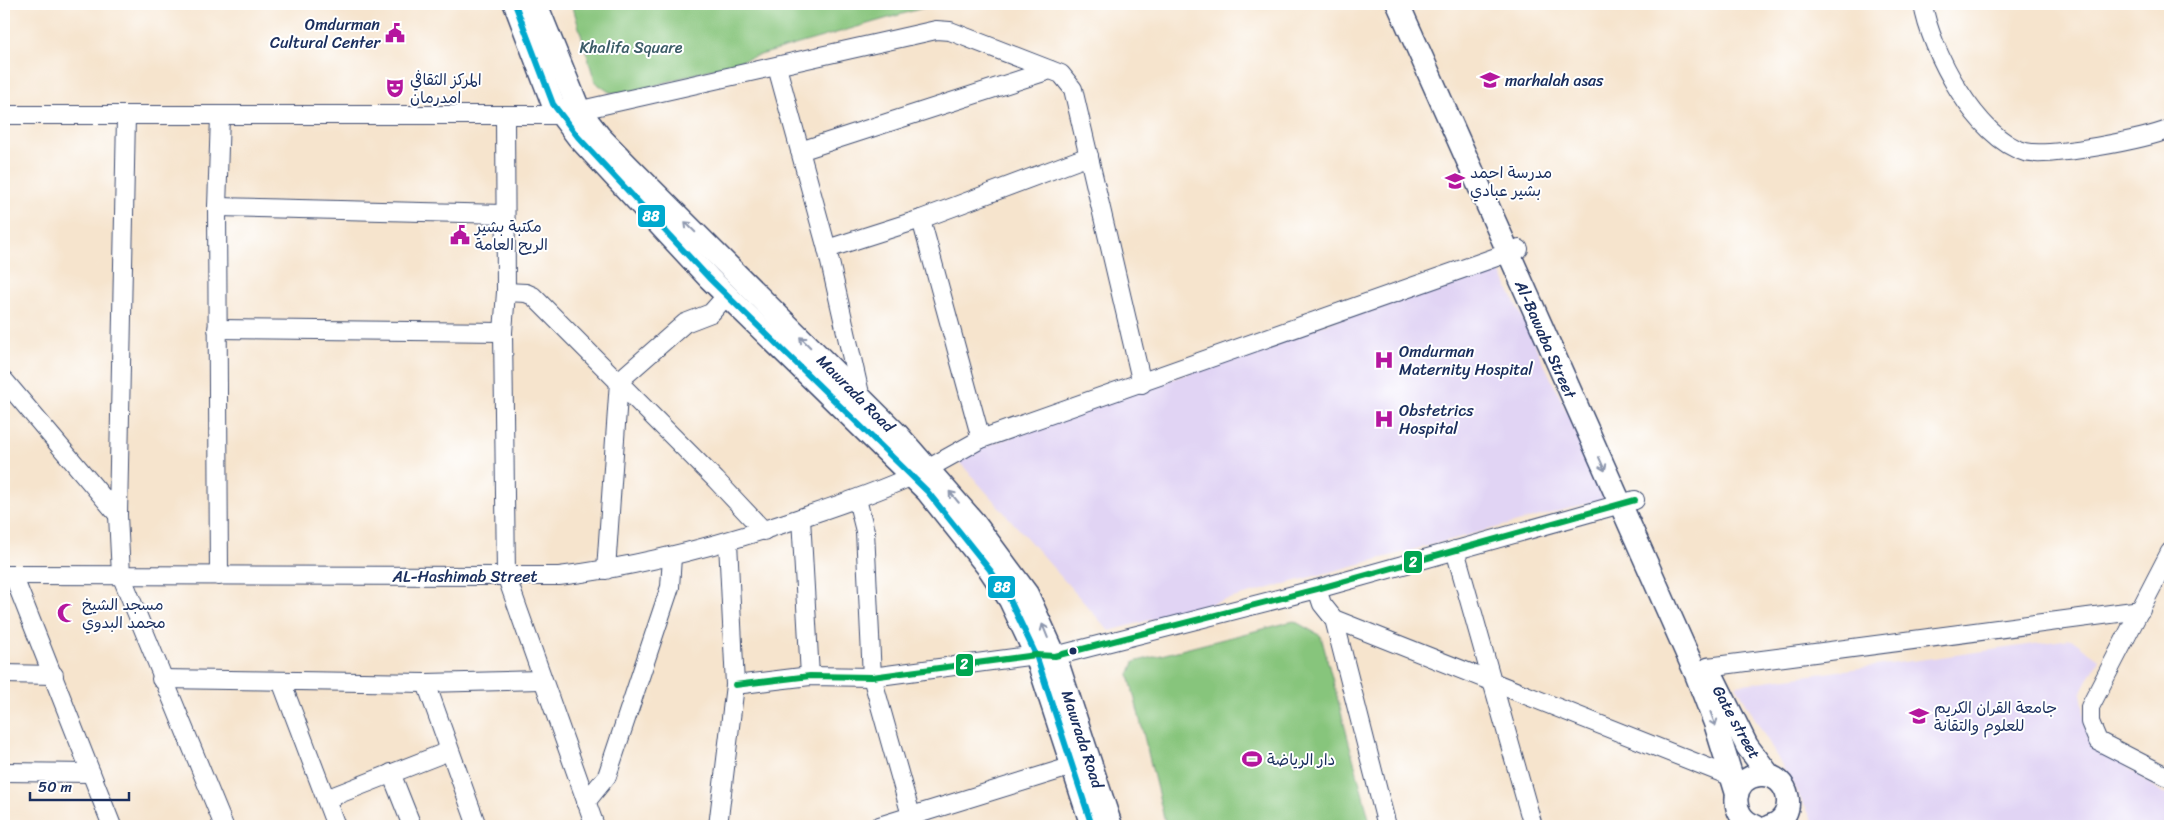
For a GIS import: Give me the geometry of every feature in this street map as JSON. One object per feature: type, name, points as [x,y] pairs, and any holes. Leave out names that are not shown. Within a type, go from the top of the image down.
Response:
[{"type":"main road","name":"Mawrada Road","points":[[515,4],[569,112],[709,278],[920,472],[1000,555],[1027,594],[1045,655],[1073,766],[1092,826]]},
{"type":"main road","name":"Mawrada Road","points":[[536,4],[569,112],[600,137],[861,398],[920,472]]},
{"type":"main road","name":"Al-Bawaba Street","points":[[1398,4],[1514,251],[1628,502],[1708,667]]},
{"type":"main road","name":"Al-Bawaba Street","points":[[1412,4],[1514,251]]},
{"type":"main road","points":[[709,278],[723,260]]},
{"type":"main road","points":[[1628,502],[1715,723],[1734,785],[1737,811],[1742,819],[1754,826]]},
{"type":"main road","name":"Mawrada Road","points":[[1045,655],[1111,826]]},
{"type":"main road","name":"Gate street","points":[[1708,667],[1747,746],[1769,776],[1783,784],[1787,791],[1794,817]]},
{"type":"main road","points":[[1734,785],[1753,776],[1769,776]]},
{"type":"main road","points":[[1770,826],[1794,817]]},
{"type":"street","points":[[1923,4],[1939,55],[1960,95],[1972,110],[2010,145],[2025,152],[2045,154],[2088,148],[2170,129]]},
{"type":"street","points":[[4,115],[505,115],[569,112],[936,30],[950,31],[1061,74],[1073,89],[1142,384]]},
{"type":"street","points":[[777,67],[826,249],[861,398]]},
{"type":"street","points":[[800,151],[1050,70]]},
{"type":"street","points":[[505,115],[504,214],[506,292],[503,332],[506,575],[541,680],[595,826]]},
{"type":"street","points":[[126,116],[118,515],[121,575],[161,679],[224,826]]},
{"type":"street","points":[[219,576],[217,207],[220,116]]},
{"type":"street","points":[[826,249],[921,219],[1089,156]]},
{"type":"street","points":[[217,207],[504,214]]},
{"type":"street","points":[[921,219],[981,439]]},
{"type":"street","name":"AL-Hashimab Street","points":[[8,575],[559,576],[606,570],[672,557],[764,531],[881,491],[981,439],[1142,384],[1514,251]]},
{"type":"street","points":[[506,292],[526,293],[533,296],[619,381],[764,531]]},
{"type":"street","points":[[606,570],[619,381],[685,323],[711,313],[727,295]]},
{"type":"street","points":[[217,329],[503,332]]},
{"type":"street","points":[[4,380],[118,515]]},
{"type":"street","points":[[857,499],[865,531],[872,677],[912,821]]},
{"type":"street","points":[[735,684],[810,676],[872,677],[1045,655],[1317,589],[1628,502]]},
{"type":"street","points":[[801,518],[810,676]]},
{"type":"street","points":[[718,826],[735,684],[728,542]]},
{"type":"street","points":[[1455,550],[1534,826]]},
{"type":"street","points":[[2170,552],[2090,707],[2090,722],[2098,741],[2170,778]]},
{"type":"street","points":[[586,802],[607,776],[670,586],[672,557]]},
{"type":"street","points":[[8,575],[54,675],[112,826]]},
{"type":"street","points":[[1317,589],[1322,604],[1334,619],[1387,826]]},
{"type":"street","points":[[1708,667],[2141,610]]},
{"type":"street","points":[[1334,619],[1493,682],[1734,785]]},
{"type":"street","points":[[4,674],[54,675]]},
{"type":"street","points":[[161,679],[426,683],[541,680]]},
{"type":"street","points":[[281,681],[336,826]]},
{"type":"street","points":[[426,683],[477,826]]},
{"type":"street","points":[[326,799],[449,751]]},
{"type":"street","points":[[879,826],[912,821],[1073,766]]},
{"type":"street","points":[[4,772],[91,773]]},
{"type":"street","points":[[391,773],[412,826]]},
{"type":"shaded area","name":"Omdurman Maternity Hospital","points":[[1496,263],[1608,498],[1109,631],[955,457]]},
{"type":"shaded area","name":"جامعة القران الكريم للعلوم والتقانة","points":[[2071,639],[2099,659],[2081,693],[2088,739],[2170,798],[2170,826],[1816,826],[1736,685]]},
{"type":"green space","name":"Khalifa Square","points":[[572,4],[929,4],[930,6],[625,94],[609,92],[595,82]]},
{"type":"green space","name":"دار الرياضة","points":[[1294,621],[1321,636],[1371,826],[1166,826],[1129,675],[1134,662]]},
{"type":"transit line","name":"88","points":[[515,4],[553,104],[578,137],[709,278],[927,491],[990,570],[1010,600],[1036,655],[1092,826]]},
{"type":"transit line","name":"2","points":[[735,685],[810,676],[872,677],[1036,655],[1055,656],[1317,589],[1635,500]]},
{"type":"place","name":"Omdurman Cultural Center","points":[[395,33]]},
{"type":"place","name":"marhalah asas","points":[[1490,80]]},
{"type":"place","name":"المركز الثقافي امدرمان","points":[[395,88]]},
{"type":"place","name":"مدرسة احمد بشير عبادي","points":[[1455,181]]},
{"type":"place","name":"مكتبة بشير الريح العامة","points":[[460,235]]},
{"type":"place","name":"Omdurman Maternity Hospital","points":[[1384,360]]},
{"type":"place","name":"Obstetrics Hospital","points":[[1384,419]]},
{"type":"place","name":"مسجد الشيخ محمد البدوي","points":[[67,613]]},
{"type":"place","name":"جامعة القران الكريم للعلوم والتقانة","points":[[1919,716]]},
{"type":"place","name":"دار الرياضة","points":[[1252,759]]}]
